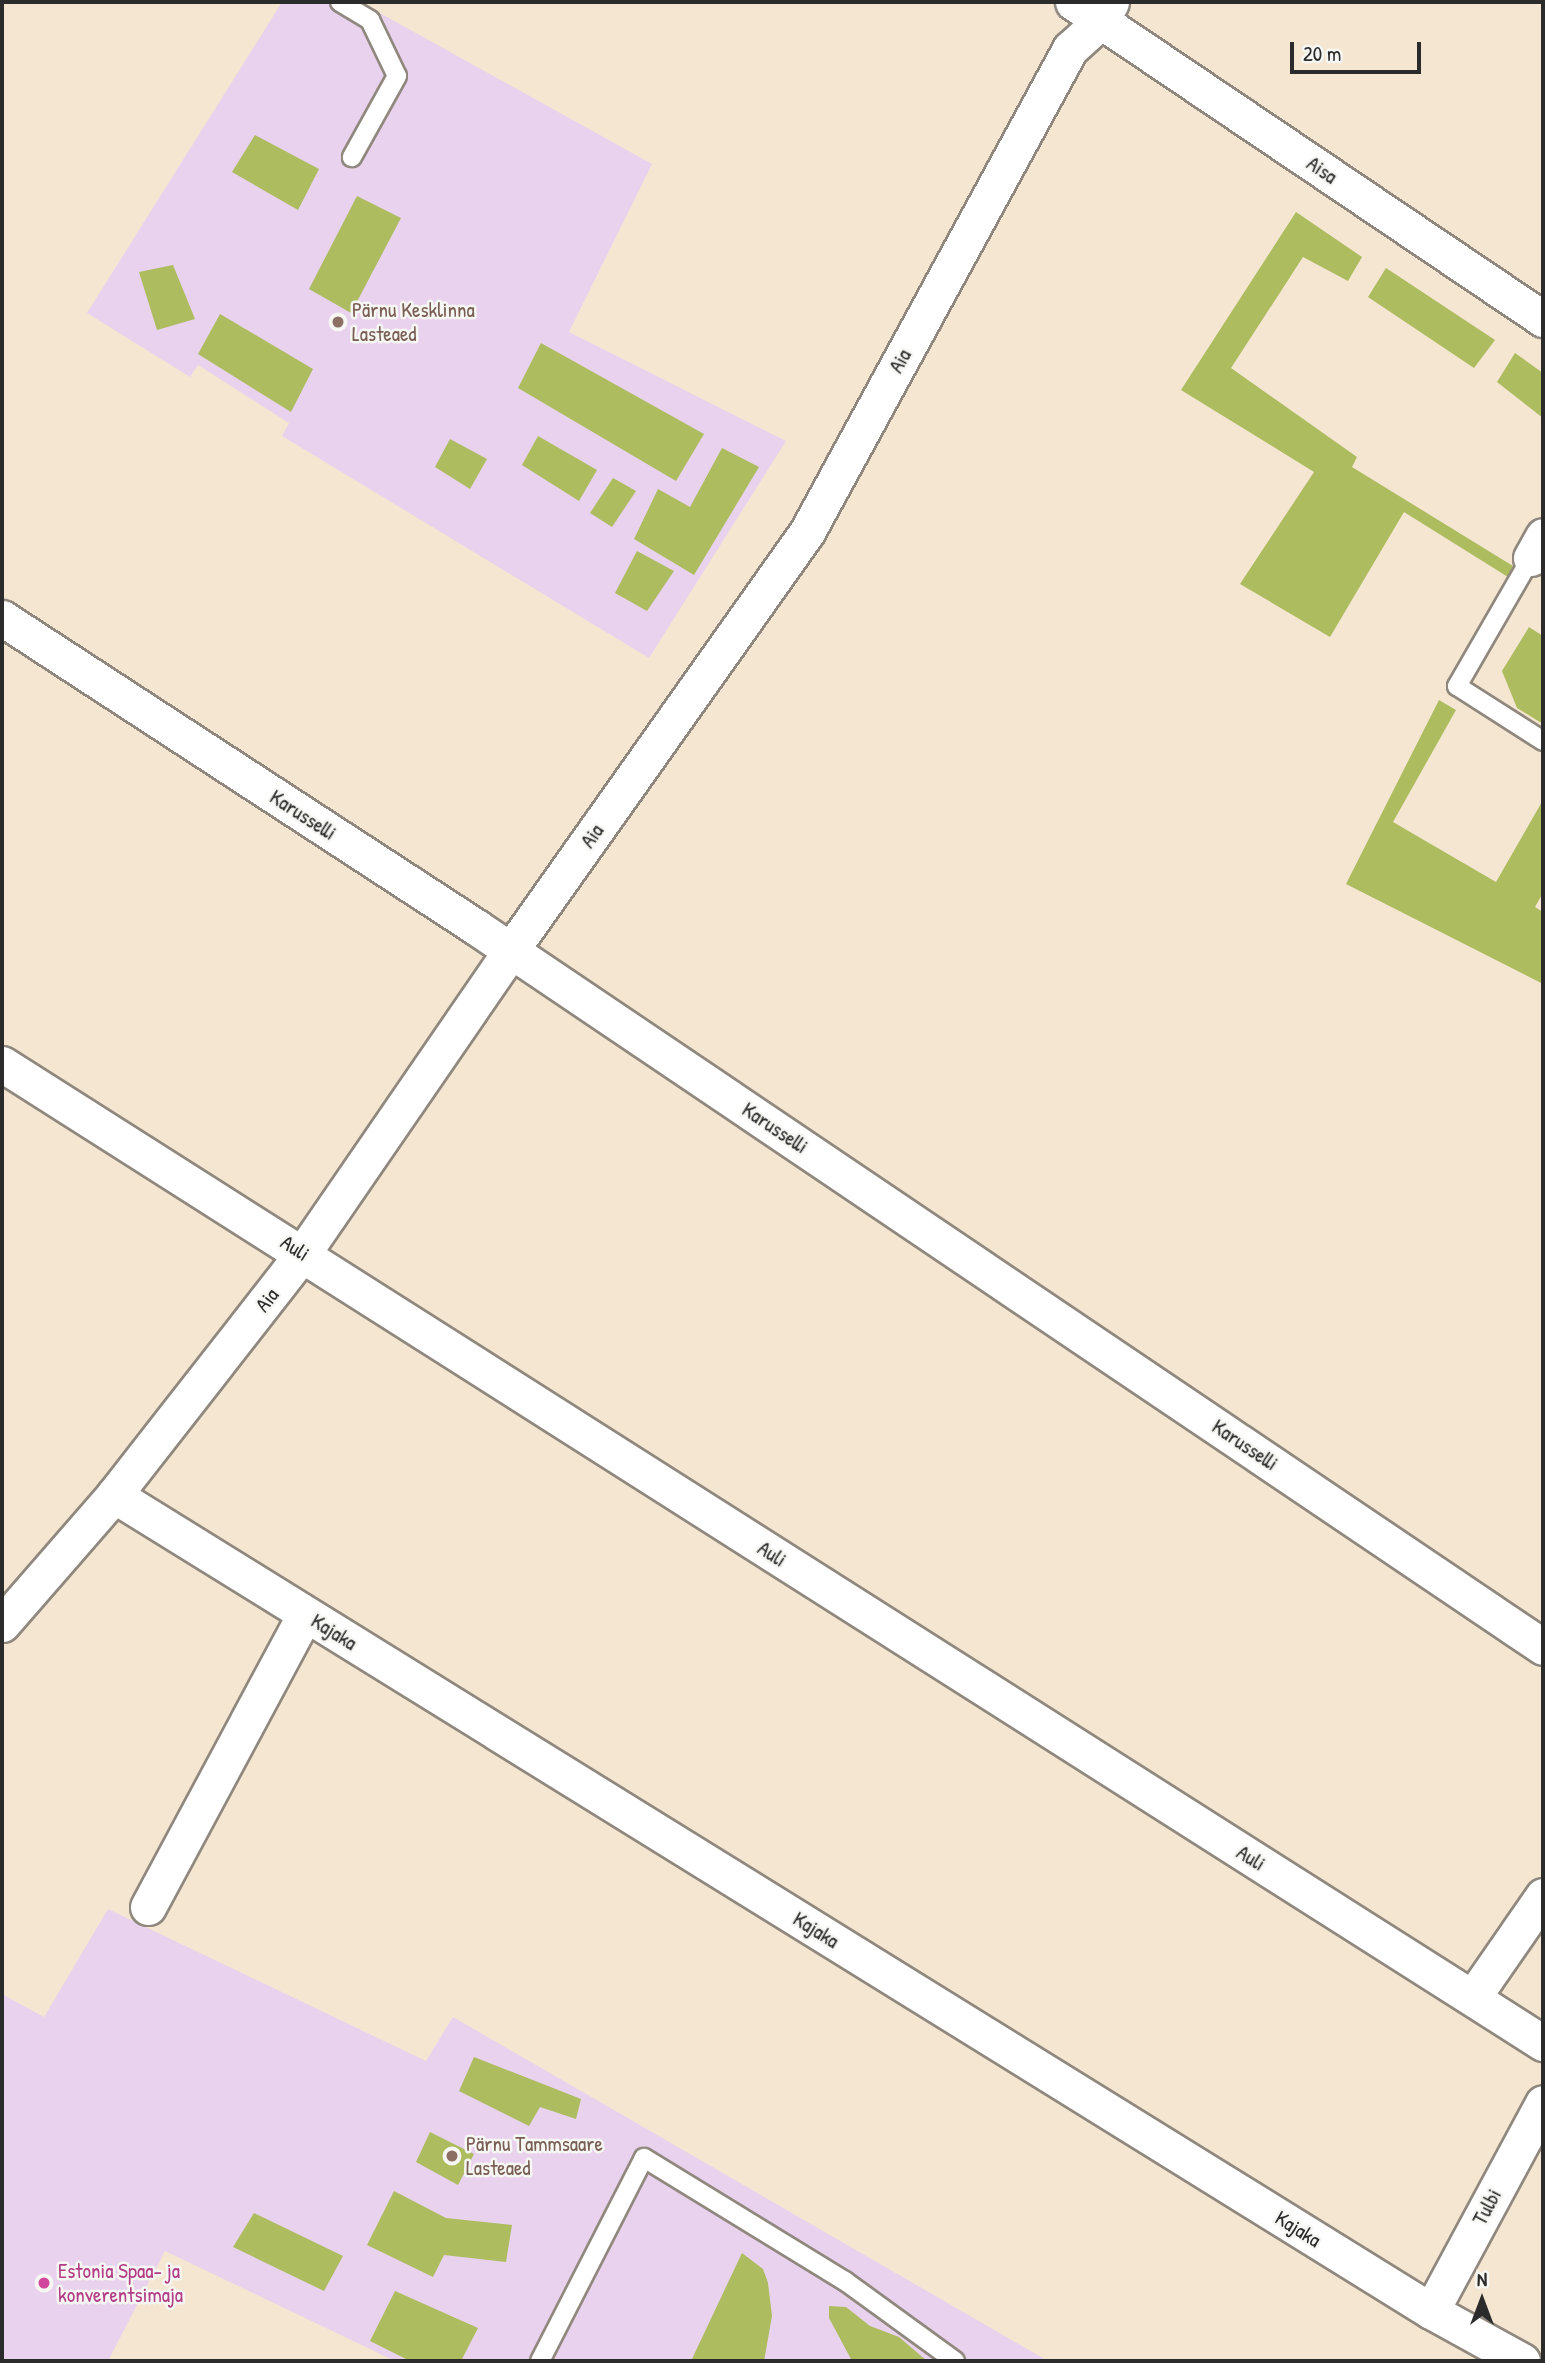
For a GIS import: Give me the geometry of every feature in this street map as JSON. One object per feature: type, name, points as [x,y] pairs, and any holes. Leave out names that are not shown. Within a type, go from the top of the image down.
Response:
[{"type":"street","name":"Aisa","points":[[1095,8],[1543,319]]},
{"type":"street","name":"Aia","points":[[2,1624],[114,1495],[303,1253],[511,950],[807,532],[1070,49],[1095,8]]},
{"type":"street","name":"Karusselli","points":[[2,618],[511,950],[1543,1647]]},
{"type":"street","name":"Auli","points":[[2,1064],[303,1253],[1016,1711],[1543,2043]]},
{"type":"street","name":"Kajaka","points":[[114,1495],[1431,2311],[1522,2361]]},
{"type":"street","points":[[148,1908],[305,1614]]},
{"type":"street","points":[[1473,1997],[1543,1896]]},
{"type":"street","name":"Tulbi","points":[[1431,2311],[1543,2103]]},
{"type":"lane","points":[[340,2],[370,20],[397,76],[352,157]]},
{"type":"lane","points":[[1537,547],[1457,686],[1543,740]]},
{"type":"lane","points":[[540,2361],[644,2158],[845,2281],[955,2361]]},
{"type":"shaded area","name":"Pärnu Kesklinna Lasteaed","points":[[282,2],[360,2],[652,164],[569,332],[786,441],[649,658],[282,436],[289,423],[198,365],[190,377],[87,313]]},
{"type":"shaded area","name":"Pärnu Tammsaare Lasteaed","points":[[108,1909],[426,2061],[453,2017],[1048,2361],[395,2361],[165,2251],[108,2361],[2,2361],[2,1994],[44,2017]]},
{"type":"green space","points":[[255,135],[319,169],[298,210],[232,172]]},
{"type":"green space","points":[[357,196],[401,218],[351,313],[309,289]]},
{"type":"green space","points":[[1296,212],[1362,257],[1348,281],[1303,257],[1231,368],[1357,457],[1352,467],[1513,566],[1508,577],[1404,512],[1330,637],[1240,584],[1314,472],[1181,390]]},
{"type":"green space","points":[[173,265],[195,319],[157,330],[139,272]]},
{"type":"green space","points":[[1386,268],[1495,340],[1474,368],[1368,297]]},
{"type":"green space","points":[[220,314],[313,369],[291,412],[198,354]]},
{"type":"green space","points":[[541,343],[704,434],[676,481],[518,388]]},
{"type":"green space","points":[[1515,353],[1543,373],[1543,418],[1497,382]]},
{"type":"green space","points":[[538,436],[597,470],[579,501],[522,465]]},
{"type":"green space","points":[[450,439],[487,459],[470,489],[435,467]]},
{"type":"green space","points":[[722,448],[759,467],[694,575],[634,539],[658,489],[690,507]]},
{"type":"green space","points":[[613,478],[636,491],[612,527],[590,513]]},
{"type":"green space","points":[[637,551],[674,571],[647,611],[615,593]]},
{"type":"green space","points":[[1529,627],[1543,636],[1543,724],[1517,708],[1502,671]]},
{"type":"green space","points":[[1439,700],[1456,710],[1393,822],[1496,882],[1543,800],[1543,893],[1535,907],[1543,912],[1543,984],[1346,884]]},
{"type":"green space","points":[[474,2057],[581,2099],[576,2119],[540,2107],[529,2126],[459,2091]]},
{"type":"green space","points":[[430,2132],[474,2154],[458,2185],[416,2162]]},
{"type":"green space","points":[[394,2191],[446,2218],[512,2225],[506,2262],[444,2255],[433,2277],[367,2245]]},
{"type":"green space","points":[[254,2213],[343,2256],[324,2291],[233,2247]]},
{"type":"green space","points":[[742,2253],[763,2269],[768,2283],[772,2316],[764,2361],[691,2361]]},
{"type":"green space","points":[[395,2291],[478,2328],[461,2361],[410,2361],[370,2341]]},
{"type":"green space","points":[[829,2306],[846,2307],[870,2326],[899,2337],[927,2361],[852,2361],[829,2318]]},
{"type":"place","name":"Pärnu Kesklinna Lasteaed","points":[[338,322]]},
{"type":"place","name":"Pärnu Tammsaare Lasteaed","points":[[452,2156]]},
{"type":"place","name":"Estonia Spaa- ja konverentsimaja","points":[[44,2283]]}]
